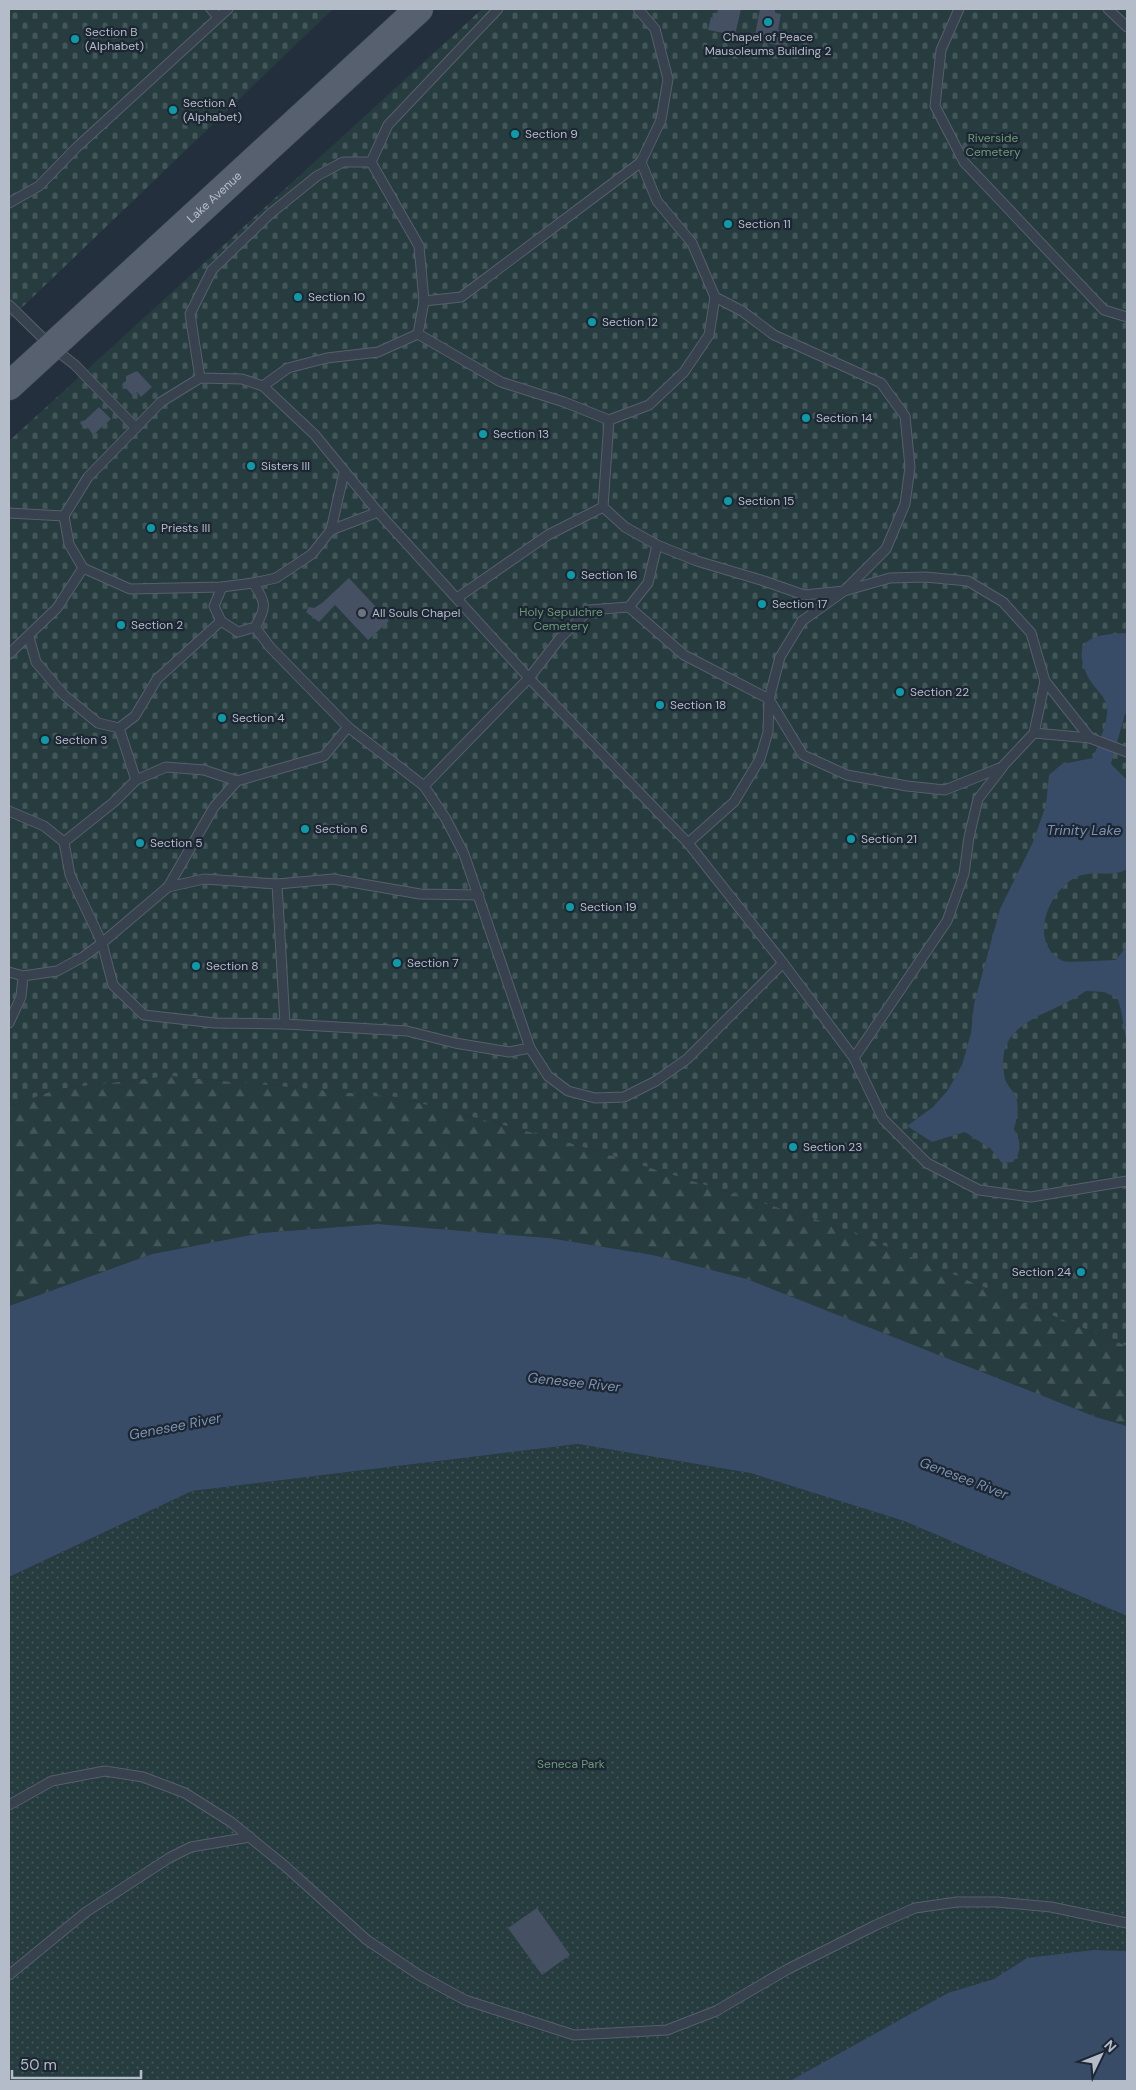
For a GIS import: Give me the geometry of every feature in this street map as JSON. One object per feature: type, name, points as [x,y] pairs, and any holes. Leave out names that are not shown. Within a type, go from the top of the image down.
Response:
[{"type":"main road","name":"Lake Avenue","points":[[9,386],[419,9]]},
{"type":"lane","points":[[210,9],[218,17]]},
{"type":"lane","points":[[9,203],[39,186],[77,147],[228,9]]},
{"type":"lane","points":[[371,162],[388,124],[498,9]]},
{"type":"lane","points":[[424,301],[461,297],[641,162],[661,120],[668,79],[655,28],[638,9]]},
{"type":"lane","points":[[958,9],[942,50],[935,106],[964,162],[1104,310],[1127,317]]},
{"type":"lane","points":[[1108,9],[1127,26]]},
{"type":"lane","points":[[200,378],[190,314],[212,270],[270,214],[317,176],[343,162],[371,162]]},
{"type":"lane","points":[[371,162],[419,246],[424,301],[418,334]]},
{"type":"lane","points":[[418,334],[501,382],[564,402],[609,420],[649,405],[684,372],[709,335],[715,298],[692,243],[657,201],[641,162]]},
{"type":"lane","points":[[688,843],[734,802],[760,759],[768,732],[769,699],[780,657],[802,621],[844,591],[886,549],[906,504],[910,467],[905,416],[880,383],[774,335],[742,311],[715,298]]},
{"type":"lane","points":[[9,305],[52,347],[75,365],[136,428]]},
{"type":"lane","points":[[263,386],[288,368],[327,358],[378,352],[418,334]]},
{"type":"lane","points":[[344,472],[331,530],[312,554],[276,578],[222,587],[130,589],[84,568],[69,544],[64,516],[88,478],[161,402],[200,378],[242,379],[263,386],[315,435],[378,512],[529,678],[688,843],[783,963],[854,1058],[883,1119],[927,1163],[979,1190],[1031,1196],[1127,1181]]},
{"type":"lane","points":[[603,507],[609,420]]},
{"type":"lane","points":[[603,507],[625,527],[658,545],[697,561],[804,595],[844,591],[890,578],[925,577],[968,581],[1003,602],[1030,632],[1045,681],[1090,738]]},
{"type":"lane","points":[[457,598],[548,535],[603,507]]},
{"type":"lane","points":[[331,530],[378,512]]},
{"type":"lane","points":[[9,513],[64,516]]},
{"type":"lane","points":[[629,608],[648,583],[658,545]]},
{"type":"lane","points":[[9,654],[29,637],[57,608],[84,568]]},
{"type":"lane","points":[[222,587],[214,606],[221,621],[238,632],[255,627],[264,614],[262,597],[253,583]]},
{"type":"lane","points":[[424,786],[529,678],[561,637],[589,610],[629,608],[684,655],[769,699],[803,755],[847,775],[907,786],[945,790],[1002,767]]},
{"type":"lane","points":[[119,728],[135,716],[157,679],[221,621]]},
{"type":"lane","points":[[255,627],[270,647],[348,727],[424,786],[446,819],[464,854],[530,1048],[548,1076],[568,1091],[595,1098],[624,1097],[656,1081],[688,1059],[783,963]]},
{"type":"lane","points":[[29,637],[36,662],[64,695],[98,723],[119,728]]},
{"type":"lane","points":[[854,1058],[946,922],[964,874],[969,836],[978,799],[1002,767],[1034,733],[1045,681]]},
{"type":"lane","points":[[9,972],[23,976],[57,971],[83,957],[168,887],[214,808],[237,781],[324,756],[348,727]]},
{"type":"lane","points":[[119,728],[136,780]]},
{"type":"lane","points":[[1034,733],[1090,738],[1127,752]]},
{"type":"lane","points":[[64,842],[114,802],[136,780],[166,767],[204,770],[237,781]]},
{"type":"lane","points":[[9,811],[44,826],[64,842],[70,875],[102,943],[112,985],[144,1015],[215,1023],[285,1024],[408,1031],[456,1043],[509,1052],[530,1048]]},
{"type":"lane","points":[[168,887],[204,880],[277,884],[333,879],[420,894],[478,895]]},
{"type":"lane","points":[[277,884],[285,1024]]},
{"type":"lane","points":[[9,1023],[21,997],[23,976]]},
{"type":"lane","points":[[9,1805],[52,1781],[105,1771],[143,1777],[185,1793],[250,1837],[367,1940],[418,1975],[466,2000],[574,2035],[667,2030],[716,2011],[796,1965],[876,1925],[915,1908],[957,1902],[996,1902],[1051,1907],[1127,1923]]},
{"type":"lane","points":[[9,1975],[86,1912],[169,1858],[191,1848],[250,1837]]},
{"type":"green space","points":[[9,9],[333,9],[9,320]]},
{"type":"green space","name":"Holy Sepulchre Cemetery","points":[[482,9],[1127,9],[1127,1346],[834,1225],[564,1141],[397,1097],[170,1076],[57,1089],[9,1107],[9,441]]},
{"type":"green space","points":[[170,1076],[397,1097],[564,1141],[834,1225],[1127,1346],[1127,1426],[1096,1417],[747,1279],[653,1255],[549,1238],[378,1224],[261,1233],[152,1254],[9,1306],[9,1107],[57,1089]]},
{"type":"green space","name":"Seneca Park","points":[[578,1444],[750,1473],[904,1521],[1127,1616],[1127,2081],[9,2081],[9,1577],[192,1491]]},
{"type":"water","name":"Trinity Lake","points":[[1127,633],[1127,713],[1125,714],[1111,764],[1127,780],[1127,869],[1110,874],[1085,874],[1068,882],[1058,892],[1051,904],[1044,930],[1046,942],[1052,953],[1066,962],[1116,960],[1126,947],[1127,941],[1127,1043],[1121,1009],[1117,998],[1104,992],[1086,991],[1027,1023],[1015,1032],[1007,1044],[1003,1059],[1005,1079],[1017,1099],[1018,1108],[1014,1129],[1018,1138],[1019,1150],[1013,1162],[1002,1163],[991,1149],[965,1132],[932,1142],[907,1126],[933,1107],[948,1090],[962,1065],[971,1033],[974,1004],[1000,909],[1033,842],[1046,805],[1049,775],[1062,764],[1093,758],[1103,730],[1107,716],[1106,703],[1088,677],[1083,664],[1082,654],[1084,646],[1088,641],[1096,637]]},
{"type":"water","name":"Genesee River","points":[[378,1224],[549,1238],[653,1255],[747,1279],[1096,1417],[1127,1426],[1127,1616],[904,1521],[750,1473],[578,1444],[192,1491],[9,1577],[9,1306],[152,1254],[261,1233]]},
{"type":"water","points":[[1094,1950],[1127,1951],[1127,2081],[790,2081],[948,1993],[994,1979],[1027,1958]]},
{"type":"building","name":"Chapel of Peace Mausoleums Building 2","points":[[718,9],[741,9],[735,35],[708,30],[711,17],[716,18]]},
{"type":"building","name":"Chapel of Peace Mausoleums Building 2","points":[[760,9],[775,9],[775,13],[781,14],[778,30],[784,31],[781,46],[754,40]]},
{"type":"building","points":[[137,371],[152,387],[141,397],[137,392],[133,396],[122,384],[126,381],[126,376]]},
{"type":"building","points":[[99,407],[111,419],[93,435],[86,425],[82,426],[80,422],[85,420]]},
{"type":"building","name":"All Souls Chapel","points":[[349,578],[389,621],[368,640],[335,605],[319,622],[306,612],[309,607],[314,608],[322,603]]},
{"type":"building","points":[[537,1908],[570,1955],[542,1975],[508,1928]]},
{"type":"place","name":"Chapel of Peace Mausoleums Building 2","points":[[768,22]]},
{"type":"place","name":"Section B (Alphabet)","points":[[75,39]]},
{"type":"place","name":"Section A (Alphabet)","points":[[173,110]]},
{"type":"place","name":"Section 9","points":[[515,134]]},
{"type":"place","name":"Section 11","points":[[728,224]]},
{"type":"place","name":"Section 10","points":[[298,297]]},
{"type":"place","name":"Section 12","points":[[592,322]]},
{"type":"place","name":"Section 14","points":[[806,418]]},
{"type":"place","name":"Section 13","points":[[483,434]]},
{"type":"place","name":"Sisters III","points":[[251,466]]},
{"type":"place","name":"Section 15","points":[[728,501]]},
{"type":"place","name":"Priests III","points":[[151,528]]},
{"type":"place","name":"Section 16","points":[[571,575]]},
{"type":"place","name":"Section 17","points":[[762,604]]},
{"type":"place","name":"All Souls Chapel","points":[[362,613]]},
{"type":"place","name":"Section 2","points":[[121,625]]},
{"type":"place","name":"Section 22","points":[[900,692]]},
{"type":"place","name":"Section 18","points":[[660,705]]},
{"type":"place","name":"Section 4","points":[[222,718]]},
{"type":"place","name":"Section 3","points":[[45,740]]},
{"type":"place","name":"Section 6","points":[[305,829]]},
{"type":"place","name":"Section 21","points":[[851,839]]},
{"type":"place","name":"Section 5","points":[[140,843]]},
{"type":"place","name":"Section 19","points":[[570,907]]},
{"type":"place","name":"Section 7","points":[[397,963]]},
{"type":"place","name":"Section 8","points":[[196,966]]},
{"type":"place","name":"Section 23","points":[[793,1147]]},
{"type":"place","name":"Section 24","points":[[1081,1272]]},
{"type":"park label","name":"Riverside Cemetery","points":[[993,145]]}]
